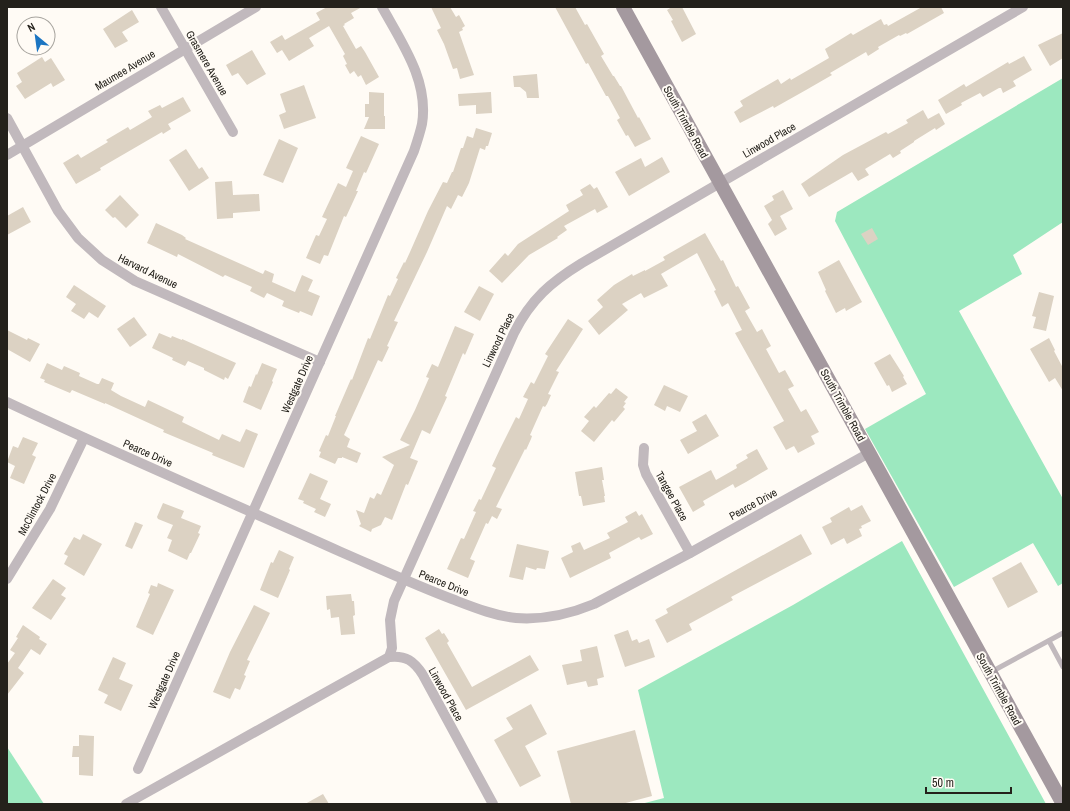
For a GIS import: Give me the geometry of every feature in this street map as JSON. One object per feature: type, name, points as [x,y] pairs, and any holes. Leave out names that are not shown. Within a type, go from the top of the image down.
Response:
[{"type":"main road","name":"South Trimble Road","points":[[623,7],[1063,804]]},
{"type":"street","name":"Grasmere Avenue","points":[[161,7],[233,132]]},
{"type":"street","name":"Maumee Avenue","points":[[7,155],[256,7]]},
{"type":"street","name":"Westgate Drive","points":[[138,768],[414,151],[422,125],[423,104],[421,90],[415,68],[382,7]]},
{"type":"street","name":"Linwood Place","points":[[493,804],[420,670],[411,661],[405,658],[398,656],[389,657],[392,648],[390,620],[391,610],[404,579],[514,332],[529,308],[550,284],[564,274],[1023,7]]},
{"type":"street","name":"Harvard Avenue","points":[[7,118],[58,211],[78,238],[102,260],[135,281],[320,362]]},
{"type":"street","name":"Pearce Drive","points":[[7,402],[84,438],[442,596],[485,611],[516,618],[551,616],[579,610],[594,604],[690,553],[869,453]]},
{"type":"street","name":"McClintock Drive","points":[[7,579],[50,508],[84,438]]},
{"type":"street","name":"Tangee Place","points":[[644,448],[643,465],[646,474],[690,553]]},
{"type":"street","points":[[126,804],[389,657]]},
{"type":"lane","points":[[990,673],[1063,633]]},
{"type":"lane","points":[[1049,640],[1063,667]]},
{"type":"green space","points":[[1063,78],[1063,222],[1013,255],[1022,274],[959,311],[1063,499],[1063,583],[1058,586],[1033,543],[954,587],[865,429],[926,394],[835,221],[837,212]]},
{"type":"green space","points":[[902,541],[1046,804],[641,804],[664,798],[638,690],[793,605]]},
{"type":"green space","points":[[7,747],[44,804],[7,804]]},
{"type":"building","points":[[327,7],[362,7],[351,13],[354,18],[343,26],[356,49],[361,46],[379,77],[366,85],[361,75],[358,77],[354,71],[350,74],[345,65],[347,64],[343,56],[345,54],[329,26],[309,38],[314,46],[289,61],[282,50],[277,53],[270,42],[282,35],[285,40],[320,20],[316,13]]},
{"type":"building","points":[[431,7],[450,7],[456,17],[459,15],[465,26],[462,28],[463,30],[459,32],[474,75],[460,79],[457,68],[453,69],[437,30],[441,28]]},
{"type":"building","points":[[555,7],[575,7],[585,25],[587,24],[604,54],[601,56],[621,86],[651,139],[635,147],[628,135],[626,136],[617,120],[620,118],[608,96],[606,96],[588,63],[586,64]]},
{"type":"building","points":[[672,7],[682,7],[696,34],[682,42],[667,10]]},
{"type":"building","points":[[922,7],[941,7],[944,13],[907,34],[899,35],[878,47],[879,49],[868,56],[866,52],[830,73],[832,75],[774,108],[773,106],[740,123],[734,112],[743,106],[740,101],[778,79],[781,84],[790,78],[791,80],[829,58],[825,49],[851,33],[853,35],[881,19],[884,25],[887,24],[888,26]]},
{"type":"building","points":[[132,10],[139,22],[122,32],[128,41],[115,48],[103,29]]},
{"type":"building","points":[[1063,33],[1063,58],[1050,66],[1038,45]]},
{"type":"building","points":[[252,50],[266,74],[247,85],[238,73],[232,76],[226,65]]},
{"type":"building","points":[[1024,56],[1032,70],[1013,81],[1016,86],[1003,93],[1001,88],[999,88],[983,97],[980,93],[961,103],[962,105],[946,114],[938,100],[964,84],[966,87],[1008,62],[1009,64]]},
{"type":"building","points":[[42,57],[45,62],[51,58],[65,80],[53,87],[51,83],[25,99],[16,86],[22,82],[17,73]]},
{"type":"building","points":[[537,74],[539,98],[527,98],[526,92],[520,87],[514,87],[513,76]]},
{"type":"building","points":[[304,85],[316,118],[284,129],[279,115],[286,112],[280,94]]},
{"type":"building","points":[[369,92],[384,93],[385,129],[364,129],[369,117],[365,117],[365,104],[369,104]]},
{"type":"building","points":[[491,92],[492,113],[476,114],[476,105],[459,106],[458,94]]},
{"type":"building","points":[[183,97],[191,111],[168,124],[171,129],[163,134],[162,132],[100,168],[101,170],[76,184],[63,163],[78,154],[81,158],[108,142],[106,140],[128,127],[130,130],[152,117],[148,111],[160,105],[162,108]]},
{"type":"building","points":[[923,110],[928,119],[939,113],[945,124],[936,130],[935,128],[914,141],[893,158],[890,154],[865,169],[869,175],[858,181],[852,172],[809,197],[801,184],[843,155],[886,132],[888,134],[908,123],[906,120]]},
{"type":"building","points":[[476,128],[492,133],[488,146],[486,146],[485,150],[480,148],[469,183],[462,197],[458,195],[451,209],[447,206],[394,321],[398,322],[387,346],[389,347],[382,362],[378,360],[344,435],[350,439],[347,447],[361,453],[357,463],[342,457],[338,458],[335,464],[319,457],[321,452],[319,451],[326,435],[328,436],[368,338],[370,339],[388,295],[390,296],[398,279],[396,278],[404,262],[405,263],[428,211],[443,182],[447,183],[453,172],[461,148],[463,148],[467,136],[473,138]]},
{"type":"building","points":[[361,136],[379,144],[366,173],[364,172],[356,191],[358,191],[346,217],[344,216],[328,256],[324,255],[320,264],[306,258],[316,235],[319,236],[327,219],[322,217],[338,183],[346,187],[353,171],[346,168]]},
{"type":"building","points":[[279,139],[298,148],[283,183],[263,175]]},
{"type":"building","points":[[186,149],[199,169],[202,167],[209,178],[189,191],[169,160]]},
{"type":"building","points":[[662,157],[670,172],[629,196],[615,172],[641,158],[645,167]]},
{"type":"building","points":[[232,181],[233,195],[259,194],[260,211],[233,213],[233,218],[217,219],[215,182]]},
{"type":"building","points":[[590,184],[594,189],[597,187],[608,207],[597,213],[595,209],[564,226],[567,230],[557,237],[558,238],[529,255],[502,283],[489,271],[505,253],[508,256],[518,244],[569,211],[566,205],[583,195],[580,190]]},
{"type":"building","points":[[783,190],[793,209],[780,216],[787,229],[775,236],[768,224],[772,220],[764,206],[774,200],[772,196]]},
{"type":"building","points":[[120,195],[139,215],[126,228],[105,210]]},
{"type":"building","points":[[23,207],[31,222],[7,235],[7,216]]},
{"type":"building","points":[[156,223],[182,235],[186,238],[185,239],[263,274],[265,270],[274,274],[272,282],[295,292],[302,275],[313,280],[308,291],[320,296],[312,316],[300,311],[299,313],[282,306],[284,301],[267,293],[264,298],[250,291],[252,287],[225,275],[223,277],[178,254],[177,257],[147,243]]},
{"type":"building","points":[[872,228],[878,239],[868,245],[861,234]]},
{"type":"building","points":[[705,233],[721,261],[723,260],[736,287],[738,286],[750,308],[745,311],[757,332],[762,329],[771,346],[766,349],[779,373],[785,370],[794,386],[788,389],[801,412],[806,409],[819,432],[811,436],[815,444],[798,453],[794,446],[786,450],[773,427],[784,421],[735,333],[742,330],[728,303],[722,307],[714,291],[716,290],[697,253],[661,274],[668,286],[644,298],[641,293],[622,304],[628,310],[599,335],[588,321],[603,307],[597,300],[614,285],[632,274],[633,276],[645,271],[665,260],[663,257]]},
{"type":"building","points":[[839,260],[862,302],[846,311],[845,308],[836,313],[825,291],[826,290],[818,272]]},
{"type":"building","points":[[74,285],[106,306],[98,318],[89,312],[84,319],[71,311],[76,304],[66,297]]},
{"type":"building","points":[[479,286],[494,294],[480,321],[464,312]]},
{"type":"building","points":[[1039,292],[1054,296],[1046,331],[1033,328],[1036,317],[1032,316]]},
{"type":"building","points":[[134,317],[147,335],[130,347],[117,329]]},
{"type":"building","points":[[568,319],[583,329],[556,371],[559,372],[548,394],[551,395],[545,407],[543,406],[530,435],[532,436],[526,450],[525,449],[496,507],[502,509],[497,519],[492,516],[488,524],[486,523],[470,559],[475,561],[468,578],[447,569],[461,538],[464,539],[476,512],[473,511],[479,499],[481,500],[496,468],[492,466],[500,449],[516,417],[519,419],[528,399],[523,397],[531,382],[534,384],[548,356],[545,354]]},
{"type":"building","points":[[455,326],[474,334],[465,355],[463,353],[445,396],[447,397],[430,434],[422,430],[410,458],[418,461],[408,485],[406,484],[392,520],[385,517],[381,525],[372,529],[371,532],[359,526],[361,524],[356,510],[364,513],[370,497],[374,499],[377,493],[381,495],[394,465],[382,457],[410,445],[400,440],[429,378],[426,377],[432,364],[438,367]]},
{"type":"building","points":[[7,330],[27,340],[28,338],[40,344],[30,362],[7,349]]},
{"type":"building","points":[[159,333],[171,338],[172,336],[182,339],[236,363],[228,379],[225,377],[224,380],[204,370],[204,368],[188,361],[185,366],[172,360],[173,358],[152,348]]},
{"type":"building","points":[[1049,338],[1063,368],[1063,391],[1055,378],[1049,382],[1030,349]]},
{"type":"building","points":[[890,354],[904,376],[903,377],[907,384],[892,392],[874,363]]},
{"type":"building","points":[[47,363],[62,370],[64,366],[80,373],[79,376],[97,384],[99,384],[102,378],[114,383],[111,390],[121,396],[145,407],[148,400],[184,417],[182,422],[219,440],[222,434],[240,442],[246,429],[258,434],[244,468],[212,455],[213,453],[163,432],[164,430],[105,403],[72,390],[70,393],[44,382],[45,380],[40,378]]},
{"type":"building","points":[[262,363],[277,369],[261,410],[243,402],[249,386],[251,387]]},
{"type":"building","points":[[664,385],[688,396],[680,412],[667,406],[665,411],[654,405]]},
{"type":"building","points":[[616,388],[628,397],[624,402],[626,403],[623,407],[625,409],[614,422],[612,420],[594,442],[581,431],[589,421],[584,417],[594,406],[596,408],[609,393],[611,394]]},
{"type":"building","points":[[706,414],[719,436],[688,454],[680,440],[697,431],[692,422]]},
{"type":"building","points":[[23,437],[38,443],[32,455],[36,457],[24,484],[10,478],[15,466],[7,462],[13,446],[18,448]]},
{"type":"building","points":[[757,449],[768,469],[735,488],[733,484],[703,501],[705,505],[693,512],[679,487],[711,470],[716,480],[737,468],[736,465],[748,458],[746,455]]},
{"type":"building","points":[[602,467],[605,502],[583,506],[581,496],[579,496],[575,472]]},
{"type":"building","points":[[310,473],[328,481],[320,499],[331,504],[325,517],[314,512],[316,509],[298,499]]},
{"type":"building","points":[[163,503],[184,511],[181,518],[201,526],[198,533],[200,534],[187,560],[168,551],[172,540],[167,538],[173,525],[158,519],[157,517]]},
{"type":"building","points":[[862,505],[871,521],[861,526],[862,528],[859,529],[862,536],[847,544],[844,538],[831,545],[822,527],[832,522],[830,518],[849,507],[851,511]]},
{"type":"building","points":[[636,511],[639,516],[642,514],[653,534],[641,540],[639,537],[609,553],[611,558],[570,578],[561,558],[573,552],[571,546],[580,542],[584,550],[610,538],[607,533],[628,522],[625,517]]},
{"type":"building","points":[[135,522],[143,525],[132,549],[125,546]]},
{"type":"building","points":[[83,534],[102,544],[84,576],[64,564],[68,556],[64,554],[74,537],[80,540]]},
{"type":"building","points":[[801,534],[812,554],[731,597],[733,600],[689,624],[692,630],[667,643],[655,620],[668,613],[666,609]]},
{"type":"building","points":[[517,544],[549,551],[545,569],[537,568],[536,570],[526,567],[523,580],[509,577]]},
{"type":"building","points":[[279,550],[294,557],[278,598],[260,590],[271,562],[273,563]]},
{"type":"building","points":[[1021,562],[1038,592],[1008,608],[992,578]]},
{"type":"building","points":[[53,579],[66,588],[61,595],[66,598],[51,620],[32,608]]},
{"type":"building","points":[[158,583],[174,590],[153,635],[136,627],[150,594],[148,593],[151,585],[157,587]]},
{"type":"building","points":[[351,594],[352,601],[354,601],[355,615],[353,616],[355,634],[341,635],[339,617],[331,618],[330,609],[327,610],[326,596]]},
{"type":"building","points":[[254,605],[270,613],[247,660],[250,661],[240,690],[235,688],[230,699],[213,692],[230,652]]},
{"type":"building","points":[[23,625],[47,644],[40,655],[31,649],[18,668],[24,673],[7,695],[7,664],[15,653],[10,650],[18,638],[16,637]]},
{"type":"building","points":[[439,629],[442,634],[444,633],[449,641],[447,643],[472,687],[530,655],[539,670],[466,710],[425,638]]},
{"type":"building","points":[[628,630],[632,641],[637,639],[639,643],[649,639],[655,657],[625,667],[614,635]]},
{"type":"building","points":[[597,646],[604,677],[597,679],[598,685],[588,687],[586,681],[567,685],[562,665],[582,661],[580,650]]},
{"type":"building","points":[[113,657],[126,663],[119,679],[133,685],[121,711],[104,703],[108,695],[98,690]]},
{"type":"building","points":[[531,704],[547,734],[525,746],[541,776],[520,787],[494,740],[513,729],[506,718]]},
{"type":"building","points":[[635,730],[652,796],[622,804],[571,804],[557,751]]},
{"type":"building","points":[[79,735],[94,736],[93,776],[79,775],[79,757],[72,757],[73,746],[79,746]]},
{"type":"building","points":[[323,794],[329,804],[305,804]]}]
